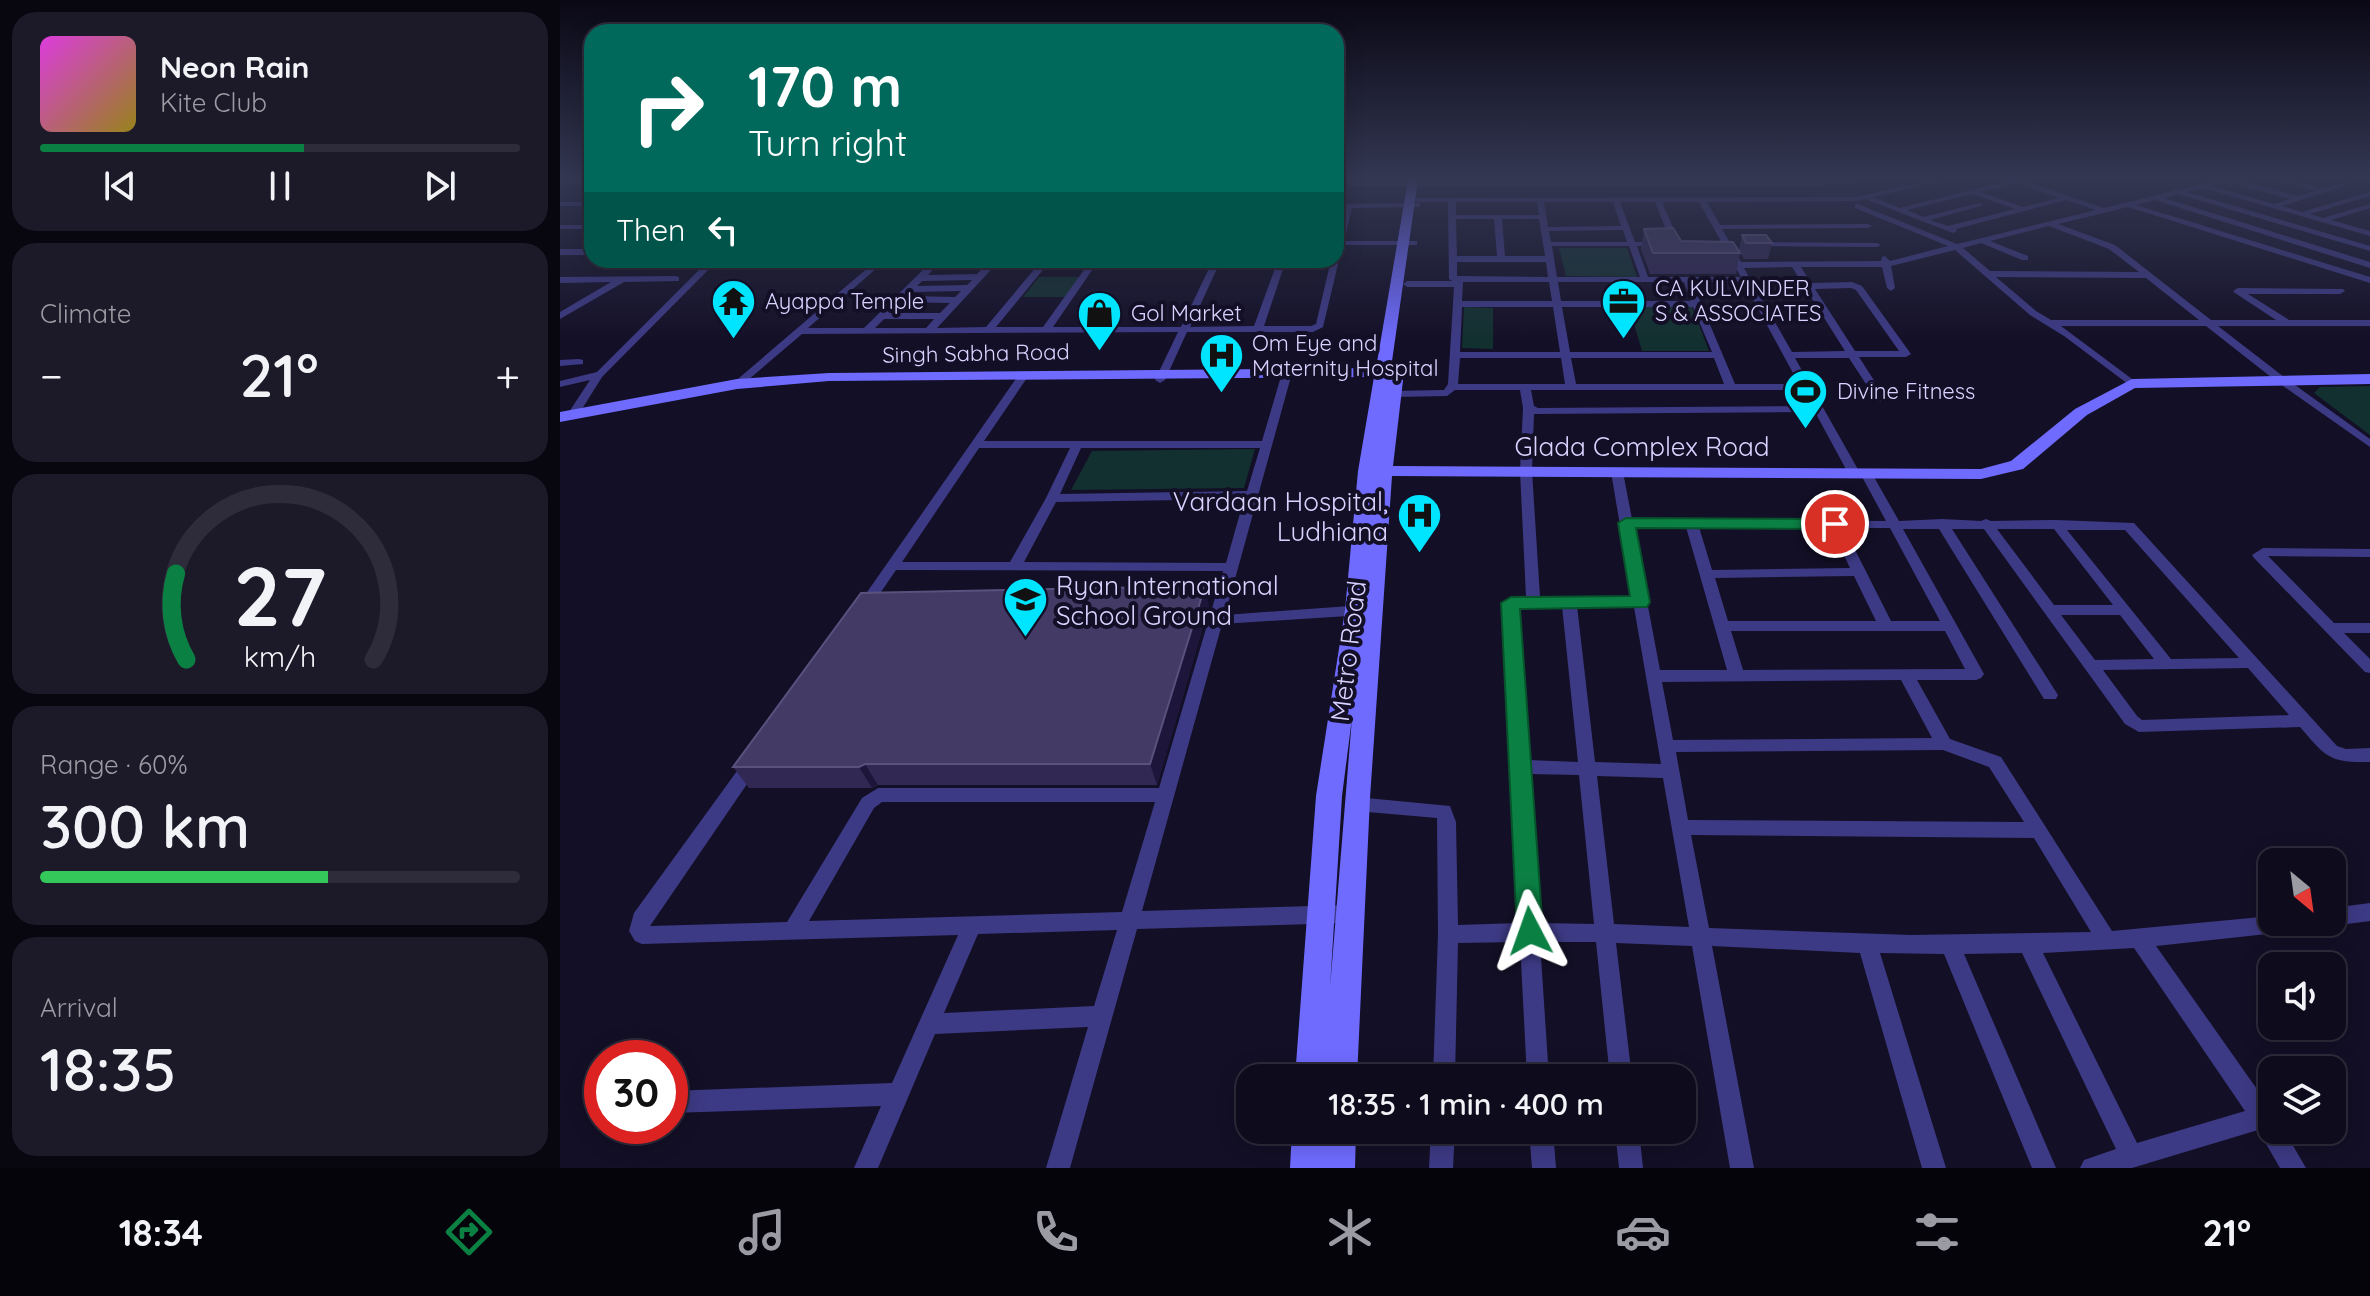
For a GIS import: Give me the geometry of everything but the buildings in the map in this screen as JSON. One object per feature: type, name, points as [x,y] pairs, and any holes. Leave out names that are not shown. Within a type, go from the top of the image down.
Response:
[{"type":"street","name":"Metro Road","points":[[1390,380],[1411,235]]},
{"type":"street","points":[[1453,235],[1453,279],[1459,282]]},
{"type":"street","points":[[1499,235],[1501,259]]},
{"type":"street","points":[[1546,235],[1571,387]]},
{"type":"street","points":[[1629,235],[1645,280]]},
{"type":"street","points":[[1672,235],[1681,257]]},
{"type":"street","points":[[1653,676],[1976,674],[1895,523],[1819,409],[1722,235]]},
{"type":"street","points":[[1872,235],[1887,264],[1891,288]]},
{"type":"street","points":[[1929,235],[1957,247],[2033,313],[2132,384]]},
{"type":"street","points":[[1963,235],[2025,258]]},
{"type":"street","points":[[1723,258],[1737,262],[1795,265],[1887,264],[2007,235]]},
{"type":"street","points":[[2078,235],[2112,247],[2280,379],[2370,444]]},
{"type":"street","points":[[2225,235],[2370,280]]},
{"type":"street","points":[[2272,235],[2370,265]]},
{"type":"street","points":[[2321,235],[2370,249]]},
{"type":"street","name":"Metro Road","points":[[1342,1064],[1364,610],[1375,471],[1407,284],[1410,243]]},
{"type":"street","points":[[1344,251],[1410,243]]},
{"type":"street","points":[[1548,244],[1676,243]]},
{"type":"street","points":[[1727,244],[1877,245]]},
{"type":"street","points":[[560,252],[584,252]]},
{"type":"street","points":[[1453,259],[1551,259]]},
{"type":"street","points":[[1795,265],[1881,399]]},
{"type":"street","points":[[564,418],[597,377],[706,268]]},
{"type":"street","points":[[737,384],[873,268]]},
{"type":"street","points":[[867,330],[930,268]]},
{"type":"street","points":[[929,330],[988,268]]},
{"type":"street","points":[[989,330],[1040,268]]},
{"type":"street","points":[[1046,330],[1089,268]]},
{"type":"street","points":[[1162,377],[1213,268]]},
{"type":"street","points":[[1258,329],[1279,268]]},
{"type":"street","points":[[802,331],[1318,327],[1333,268]]},
{"type":"street","points":[[1988,274],[2147,275]]},
{"type":"street","points":[[920,278],[978,277]]},
{"type":"street","points":[[560,280],[676,279]]},
{"type":"street","points":[[560,316],[621,280]]},
{"type":"street","points":[[1687,280],[1731,387]]},
{"type":"street","points":[[1407,284],[1747,280]]},
{"type":"street","points":[[1390,380],[1447,393],[1453,385],[1459,282]]},
{"type":"street","points":[[1789,355],[1901,355],[1906,352],[1859,288],[1852,285],[1808,286]]},
{"type":"street","points":[[908,289],[968,288]]},
{"type":"street","points":[[2287,323],[2238,291],[2340,291]]},
{"type":"street","points":[[898,299],[957,300]]},
{"type":"street","points":[[1457,304],[1697,304]]},
{"type":"street","points":[[882,316],[942,316]]},
{"type":"street","points":[[2050,323],[2370,323]]},
{"type":"street","points":[[1455,355],[1718,355]]},
{"type":"street","points":[[560,363],[579,362]]},
{"type":"street","points":[[1058,1168],[1286,376]]},
{"type":"street","name":"Singh Sabha Road","points":[[564,418],[737,384],[829,377],[1286,376],[1390,380]]},
{"type":"street","points":[[560,384],[597,377]]},
{"type":"street","points":[[856,617],[1022,378]]},
{"type":"street","name":"Singh Sabha Road","points":[[564,418],[766,387],[1022,378]]},
{"type":"street","name":"Glada Complex Road","points":[[1375,471],[1981,474],[2017,465],[2101,399],[2132,384],[2370,379]]},
{"type":"street","points":[[1453,385],[1807,387]]},
{"type":"street","points":[[1525,387],[1529,408],[1526,471],[1533,602]]},
{"type":"street","points":[[1529,408],[1537,411],[1819,409]]},
{"type":"street","points":[[978,445],[1266,444]]},
{"type":"street","points":[[1014,567],[1077,445]]},
{"type":"street","points":[[1617,472],[1742,1168]]},
{"type":"street","points":[[1052,498],[1253,495]]},
{"type":"street","points":[[1626,523],[1986,523],[2132,527],[2303,721],[2338,755],[2370,755]]},
{"type":"street","points":[[1691,523],[1737,676]]},
{"type":"street","points":[[1942,523],[2050,695]]},
{"type":"street","points":[[1986,523],[2089,665],[2139,726],[2303,721]]},
{"type":"street","points":[[1835,524],[1886,626]]},
{"type":"street","points":[[2056,524],[2166,663]]},
{"type":"street","points":[[2370,553],[2263,552],[2259,555],[2370,668]]},
{"type":"street","points":[[892,566],[1231,567]]},
{"type":"street","points":[[1706,574],[1860,572]]},
{"type":"street","points":[[1569,601],[1590,769],[1619,1064]]},
{"type":"street","points":[[1537,1064],[1510,605],[1515,602],[1640,602]]},
{"type":"street","name":"Metro Road","points":[[1312,1064],[1329,796],[1364,610]]},
{"type":"street","points":[[1216,620],[1364,610]]},
{"type":"street","points":[[2049,610],[2122,610]]},
{"type":"street","points":[[1722,626],[1950,626]]},
{"type":"street","points":[[2331,628],[2370,628]]},
{"type":"street","points":[[2089,665],[2252,663]]},
{"type":"street","points":[[1906,674],[1944,744]]},
{"type":"street","points":[[1666,746],[1944,744],[1995,762],[2107,941]]},
{"type":"street","points":[[757,756],[641,919],[639,931],[649,936],[1347,914]]},
{"type":"street","points":[[1520,767],[1669,771]]},
{"type":"street","points":[[792,932],[868,803],[878,795],[1167,795]]},
{"type":"street","points":[[1356,804],[1444,811],[1447,822],[1448,934],[1444,1064]]},
{"type":"street","points":[[1680,827],[2039,830]]},
{"type":"street","points":[[2346,915],[2370,912]]},
{"type":"street","points":[[866,1168],[972,925]]},
{"type":"street","points":[[1448,934],[1530,931],[1867,943],[2028,944],[2139,939],[2258,926]]},
{"type":"street","points":[[2139,939],[2258,1110]]},
{"type":"street","points":[[1867,943],[1934,1168]]},
{"type":"street","points":[[1950,944],[2044,1168]]},
{"type":"street","points":[[2028,944],[2131,1155]]},
{"type":"street","points":[[927,1024],[1101,1016]]},
{"type":"street","points":[[688,1101],[897,1094]]},
{"type":"street","points":[[2092,1168],[2258,1118]]},
{"type":"street","points":[[1307,1168],[1308,1144]]},
{"type":"street","points":[[1338,1168],[1339,1144]]},
{"type":"street","points":[[1441,1168],[1442,1144]]},
{"type":"street","points":[[1542,1144],[1544,1168]]},
{"type":"street","points":[[1628,1144],[1631,1168]]},
{"type":"street","points":[[2279,1144],[2294,1168]]},
{"type":"green space","points":[[1559,248],[1627,248],[1637,277],[1566,276]]},
{"type":"green space","points":[[1039,277],[1080,277],[1065,297],[1023,297]]},
{"type":"green space","points":[[1464,307],[1493,308],[1493,349],[1462,348]]},
{"type":"green space","points":[[1629,307],[1692,307],[1709,351],[1642,351]]},
{"type":"green space","points":[[2370,386],[2370,435],[2314,393],[2320,387]]},
{"type":"green space","points":[[1255,449],[1244,488],[1071,490],[1092,451]]},
{"type":"place","name":"Ayappa Temple","points":[[734,340]]},
{"type":"place","name":"CA KULVINDER S & ASSOCIATES","points":[[1624,340]]},
{"type":"place","name":"Gol Market","points":[[1100,352]]},
{"type":"place","name":"Om Eye and Maternity Hospital","points":[[1221,395]]},
{"type":"place","name":"Divine Fitness","points":[[1806,430]]},
{"type":"place","name":"Vardaan Hospital, Ludhiana","points":[[1419,555]]},
{"type":"place","name":"Ryan International School Ground","points":[[1025,639]]},
{"type":"route","points":[[1530,931],[1511,603],[1640,602],[1626,523],[1835,524]]}]
